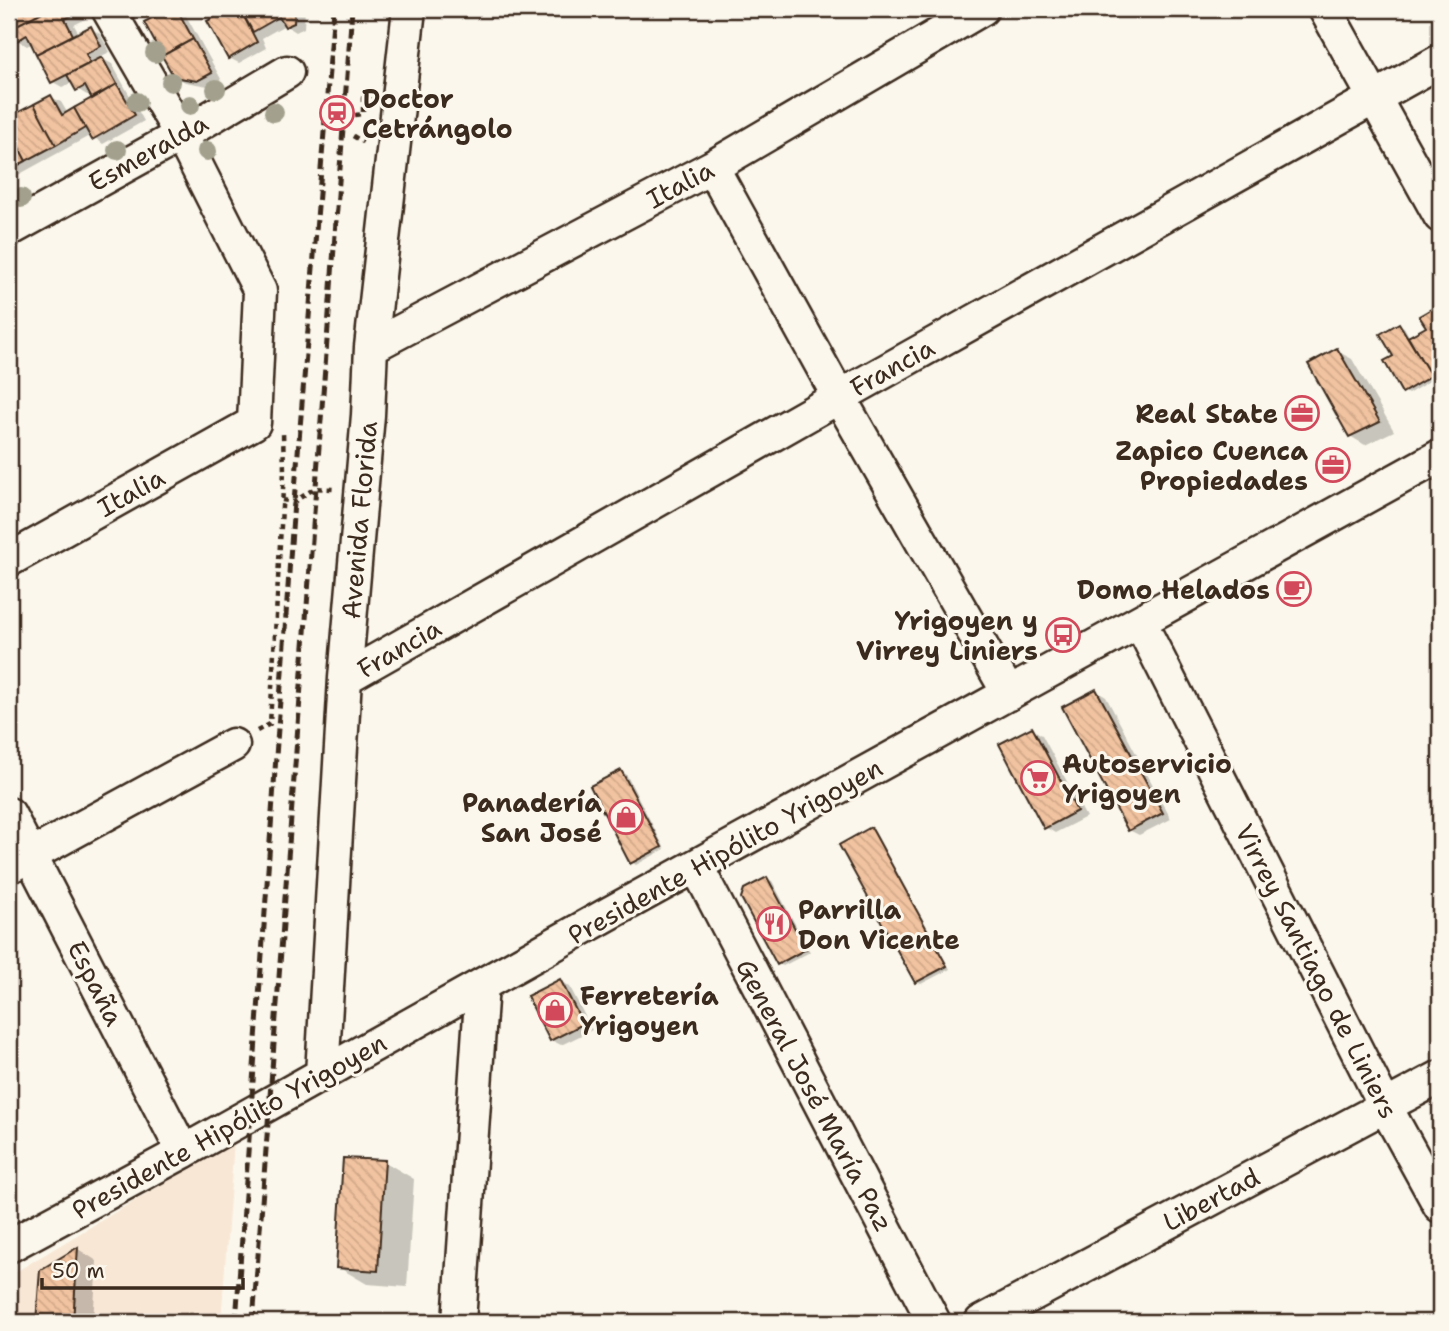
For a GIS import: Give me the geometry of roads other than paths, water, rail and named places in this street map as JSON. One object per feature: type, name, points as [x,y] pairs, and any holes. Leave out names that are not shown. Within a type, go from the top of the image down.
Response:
[{"type":"street","points":[[108,9],[181,135]]},
{"type":"street","name":"Avenida Florida","points":[[322,1074],[345,678],[362,491],[371,347],[409,9]]},
{"type":"street","name":"Italia","points":[[371,347],[712,167],[982,9]]},
{"type":"street","points":[[1325,9],[1440,216]]},
{"type":"street","name":"Francia","points":[[345,678],[839,397],[1440,61]]},
{"type":"street","name":"Esmeralda","points":[[9,230],[181,135],[287,72]]},
{"type":"street","name":"Italia","points":[[9,560],[269,423],[260,291],[181,135]]},
{"type":"street","points":[[712,167],[839,397],[1009,694]]},
{"type":"street","name":"Presidente Hipólito Yrigoyen","points":[[9,1246],[1440,456]]},
{"type":"street","name":"Virrey Santiago de Liniers","points":[[1140,622],[1385,1106],[1440,1206]]},
{"type":"street","points":[[20,862],[233,745]]},
{"type":"street","name":"España","points":[[9,814],[20,862],[183,1152]]},
{"type":"street","name":"General José María Paz","points":[[697,867],[934,1322]]},
{"type":"street","points":[[459,1322],[482,985]]},
{"type":"street","name":"Libertad","points":[[981,1322],[1440,1077]]},
{"type":"railway","points":[[236,1322],[294,502],[334,9]]},
{"type":"railway","points":[[253,1322],[352,9]]},
{"type":"place","name":"Doctor Cetrángolo","points":[[337,113]]},
{"type":"place","name":"Real State","points":[[1302,413]]},
{"type":"place","name":"Zapico Cuenca Propiedades","points":[[1333,465]]},
{"type":"place","name":"Domo Helados","points":[[1294,589]]},
{"type":"place","name":"Yrigoyen y Virrey Liniers","points":[[1063,635]]},
{"type":"place","name":"Autoservicio Yrigoyen","points":[[1038,778]]},
{"type":"place","name":"Panadería San José","points":[[626,817]]},
{"type":"place","name":"Parrilla Don Vicente","points":[[774,924]]},
{"type":"place","name":"Ferretería Yrigoyen","points":[[555,1010]]}]
